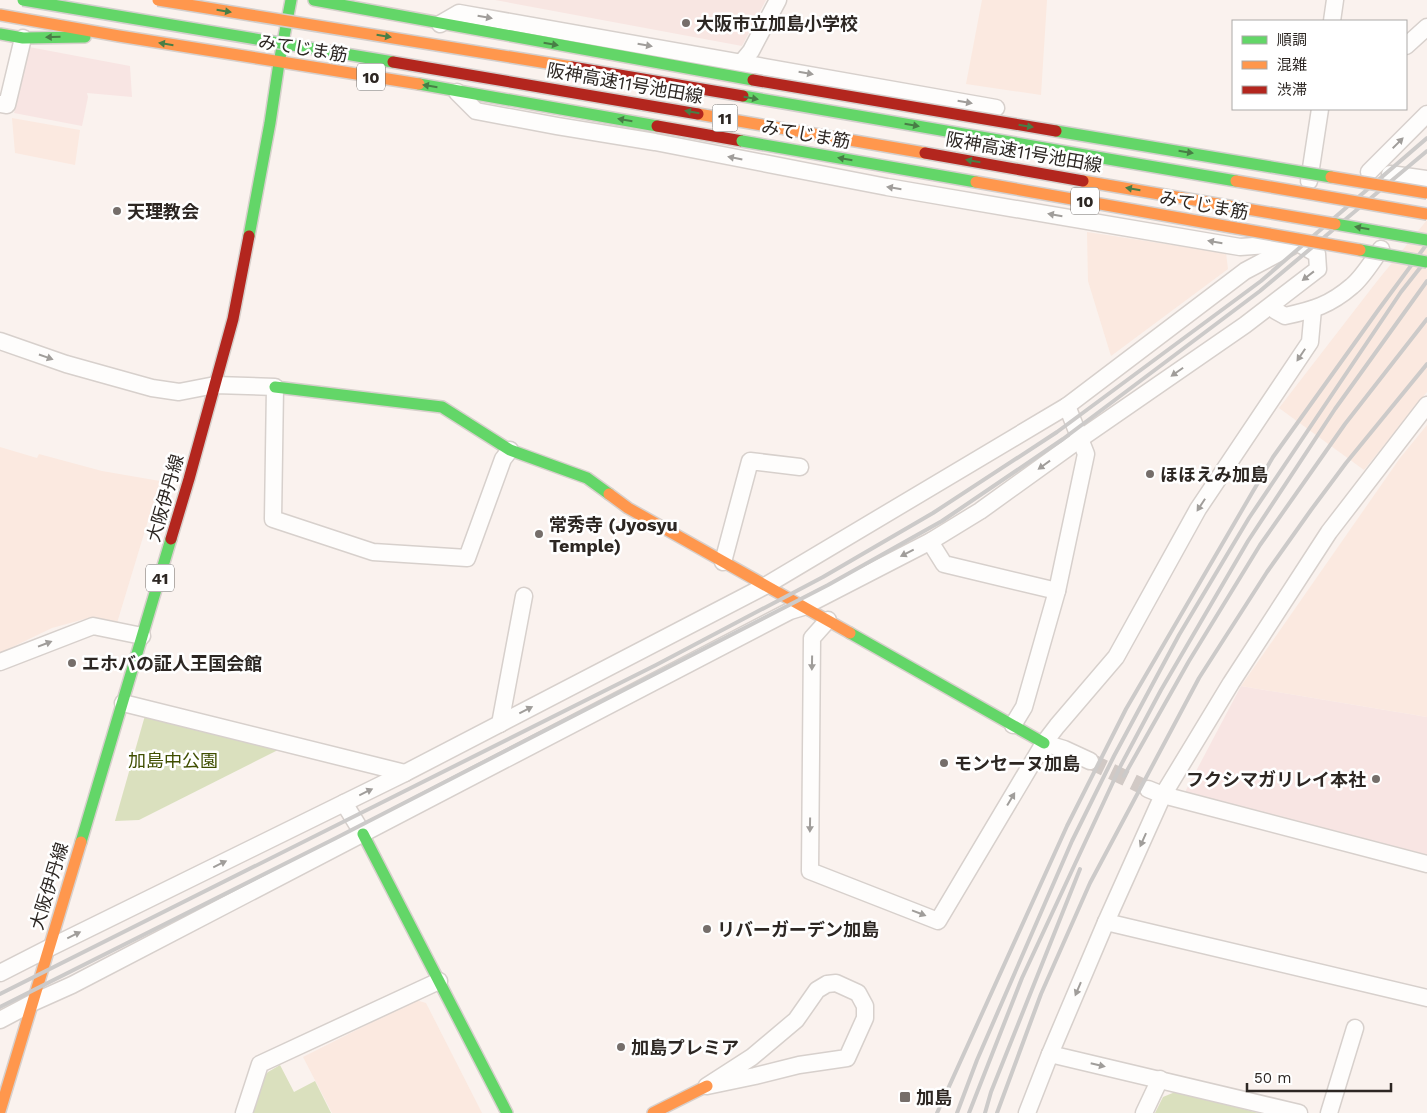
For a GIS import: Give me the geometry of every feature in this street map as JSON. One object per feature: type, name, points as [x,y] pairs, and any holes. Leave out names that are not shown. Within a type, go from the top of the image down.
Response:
[{"type":"main road","name":"阪神高速11号池田線","points":[[23,0],[542,87],[1427,240]]},
{"type":"main road","name":"阪神高速11号池田線","points":[[158,0],[544,62],[1427,214]]},
{"type":"main road","name":"大阪伊丹線","points":[[0,1111],[189,480],[233,319],[291,0]]},
{"type":"main road","points":[[314,0],[753,80],[1427,191]]},
{"type":"main road","name":"みてじま筋","points":[[0,15],[279,63],[454,90],[1427,262]]},
{"type":"main road","points":[[0,34],[23,38],[119,36]]},
{"type":"main road","points":[[275,387],[442,407],[510,450],[587,478],[628,508],[1044,743]]},
{"type":"main road","points":[[363,834],[507,1113]]},
{"type":"main road","points":[[653,1113],[707,1086]]},
{"type":"street","points":[[742,62],[751,51],[778,0]]},
{"type":"street","points":[[1332,20],[1335,0]]},
{"type":"street","points":[[440,24],[460,6],[742,62],[1312,164],[1427,179]]},
{"type":"street","points":[[1407,45],[1427,27]]},
{"type":"street","points":[[0,104],[7,105],[23,38]]},
{"type":"street","points":[[0,1020],[72,985],[790,611],[931,541],[980,511],[1245,325],[1318,269],[1317,254],[1298,243],[1240,247],[887,187],[655,142],[476,110],[454,90]]},
{"type":"street","points":[[1298,243],[1320,110]]},
{"type":"street","points":[[1370,172],[1427,114]]},
{"type":"street","points":[[1272,305],[1276,311],[1285,316],[1314,310],[1328,304],[1354,285],[1427,191]]},
{"type":"street","points":[[1,972],[344,804],[765,586],[1067,406],[1245,271],[1298,243]]},
{"type":"street","points":[[1240,247],[1245,271]]},
{"type":"street","points":[[828,620],[812,638],[810,870],[938,921],[1044,743],[1116,657],[1198,509],[1310,342],[1314,310]]},
{"type":"street","points":[[0,341],[66,364],[152,388],[179,392],[215,385],[275,387],[273,519],[373,552],[467,558],[503,459],[510,450]]},
{"type":"street","points":[[1027,1113],[1106,922],[1156,792],[1231,683],[1329,532],[1427,405]]},
{"type":"street","points":[[1013,725],[1024,707],[1057,591],[1086,454],[1067,406]]},
{"type":"street","points":[[723,562],[750,461],[800,467]]},
{"type":"street","points":[[931,541],[944,564],[1057,591]]},
{"type":"street","points":[[500,724],[524,596]]},
{"type":"street","points":[[0,662],[93,626],[142,636]]},
{"type":"street","points":[[123,703],[405,773]]},
{"type":"street","points":[[1044,743],[1064,749],[1090,761]]},
{"type":"street","points":[[1156,792],[1427,864]]},
{"type":"street","points":[[344,804],[363,834]]},
{"type":"street","points":[[1106,922],[1427,998]]},
{"type":"street","points":[[244,1113],[260,1064],[438,981]]},
{"type":"street","points":[[836,983],[858,993],[864,1006],[865,1018],[847,1058],[799,1065],[707,1086],[752,1057],[796,1020],[817,990],[826,984],[836,983]]},
{"type":"street","points":[[1330,1113],[1355,1028]]},
{"type":"street","points":[[1050,1054],[1299,1113]]},
{"type":"street","points":[[1144,1113],[1160,1079]]},
{"type":"shaded area","name":"大阪市立加島小学校","points":[[495,0],[766,0],[742,46]]},
{"type":"shaded area","points":[[982,0],[1047,0],[1041,95],[966,84]]},
{"type":"shaded area","points":[[29,47],[130,66],[132,97],[87,93],[88,97],[82,126],[14,113]]},
{"type":"shaded area","points":[[12,118],[80,130],[75,165],[15,153]]},
{"type":"shaded area","points":[[1427,220],[1427,392],[1364,470],[1279,408]]},
{"type":"shaded area","points":[[1087,232],[1226,253],[1228,269],[1111,356],[1088,281]]},
{"type":"shaded area","points":[[1427,425],[1427,717],[1241,686],[1400,458]]},
{"type":"shaded area","points":[[0,447],[37,458],[39,454],[102,471],[160,481],[117,623],[92,617],[52,628],[0,653]]},
{"type":"shaded area","points":[[1241,686],[1427,717],[1427,856],[1185,792]]},
{"type":"shaded area","points":[[416,1000],[426,1003],[482,1113],[332,1113],[303,1057]]},
{"type":"green space","name":"加島中公園","points":[[146,712],[282,748],[139,820],[115,821]]},
{"type":"green space","points":[[280,1065],[294,1092],[315,1081],[331,1113],[251,1113],[261,1080],[268,1072]]},
{"type":"green space","points":[[1175,1092],[1259,1113],[1155,1113],[1163,1097]]},
{"type":"tunnel","points":[[1090,761],[1148,789]]},
{"type":"railway","points":[[0,994],[656,665],[823,577],[933,513],[1057,432],[1261,281],[1427,138]]},
{"type":"railway","points":[[0,1007],[336,838],[828,585],[942,521],[1063,439],[1260,291],[1427,151]]},
{"type":"railway","points":[[937,1113],[1067,826],[1126,709],[1273,457],[1427,244]]},
{"type":"railway","points":[[957,1113],[977,1060],[1072,841],[1114,756],[1179,635],[1249,518],[1401,292],[1427,259]]},
{"type":"railway","points":[[969,1113],[1022,978],[1121,765],[1161,690],[1248,541],[1335,409],[1427,281]]},
{"type":"railway","points":[[1124,776],[1189,661],[1260,545],[1345,424],[1427,319]]},
{"type":"railway","points":[[997,1113],[1041,994],[1090,883],[1199,678],[1267,572],[1311,510],[1346,463],[1427,364]]},
{"type":"railway","points":[[985,1113],[991,1092],[1080,869]]},
{"type":"traffic: fast","points":[[23,0],[393,62]]},
{"type":"traffic: fast","points":[[249,236],[291,0]]},
{"type":"traffic: fast","points":[[314,0],[753,80]]},
{"type":"traffic: fast","points":[[0,34],[23,38],[85,37]]},
{"type":"traffic: fast","points":[[419,84],[657,126]]},
{"type":"traffic: fast","points":[[743,96],[1236,181]]},
{"type":"traffic: fast","points":[[1056,131],[1331,177]]},
{"type":"traffic: fast","points":[[742,141],[976,182]]},
{"type":"traffic: fast","points":[[1335,224],[1427,240]]},
{"type":"traffic: fast","points":[[1360,250],[1427,262]]},
{"type":"traffic: fast","points":[[275,387],[442,407],[510,450],[587,478],[609,494]]},
{"type":"traffic: fast","points":[[81,842],[171,539]]},
{"type":"traffic: fast","points":[[850,633],[1044,743]]},
{"type":"traffic: fast","points":[[363,834],[507,1113]]},
{"type":"traffic: slow","points":[[158,0],[572,67]]},
{"type":"traffic: slow","points":[[0,15],[419,84]]},
{"type":"traffic: slow","points":[[698,114],[925,153]]},
{"type":"traffic: slow","points":[[1331,177],[1427,193]]},
{"type":"traffic: slow","points":[[1083,181],[1335,224]]},
{"type":"traffic: slow","points":[[1236,181],[1427,214]]},
{"type":"traffic: slow","points":[[976,182],[1360,250]]},
{"type":"traffic: slow","points":[[609,494],[628,508],[850,633]]},
{"type":"traffic: slow","points":[[0,1111],[81,842]]},
{"type":"traffic: slow","points":[[653,1113],[707,1086]]},
{"type":"traffic: jam","points":[[393,62],[698,114]]},
{"type":"traffic: jam","points":[[572,67],[743,96]]},
{"type":"traffic: jam","points":[[753,80],[1056,131]]},
{"type":"traffic: jam","points":[[657,126],[742,141]]},
{"type":"traffic: jam","points":[[925,153],[1083,181]]},
{"type":"traffic: jam","points":[[171,539],[233,319],[249,236]]},
{"type":"place","name":"大阪市立加島小学校","points":[[686,23]]},
{"type":"place","name":"天理教会","points":[[117,211]]},
{"type":"place","name":"ほほえみ加島","points":[[1150,474]]},
{"type":"place","name":"常秀寺 (Jyosyu Temple)","points":[[539,534]]},
{"type":"place","name":"エホバの証人王国会館","points":[[72,663]]},
{"type":"place","name":"モンセーヌ加島","points":[[944,763]]},
{"type":"place","name":"フクシマガリレイ本社","points":[[1376,779]]},
{"type":"place","name":"リバーガーデン加島","points":[[707,929]]},
{"type":"place","name":"加島プレミア","points":[[621,1047]]},
{"type":"place","name":"加島","points":[[905,1097]]}]
